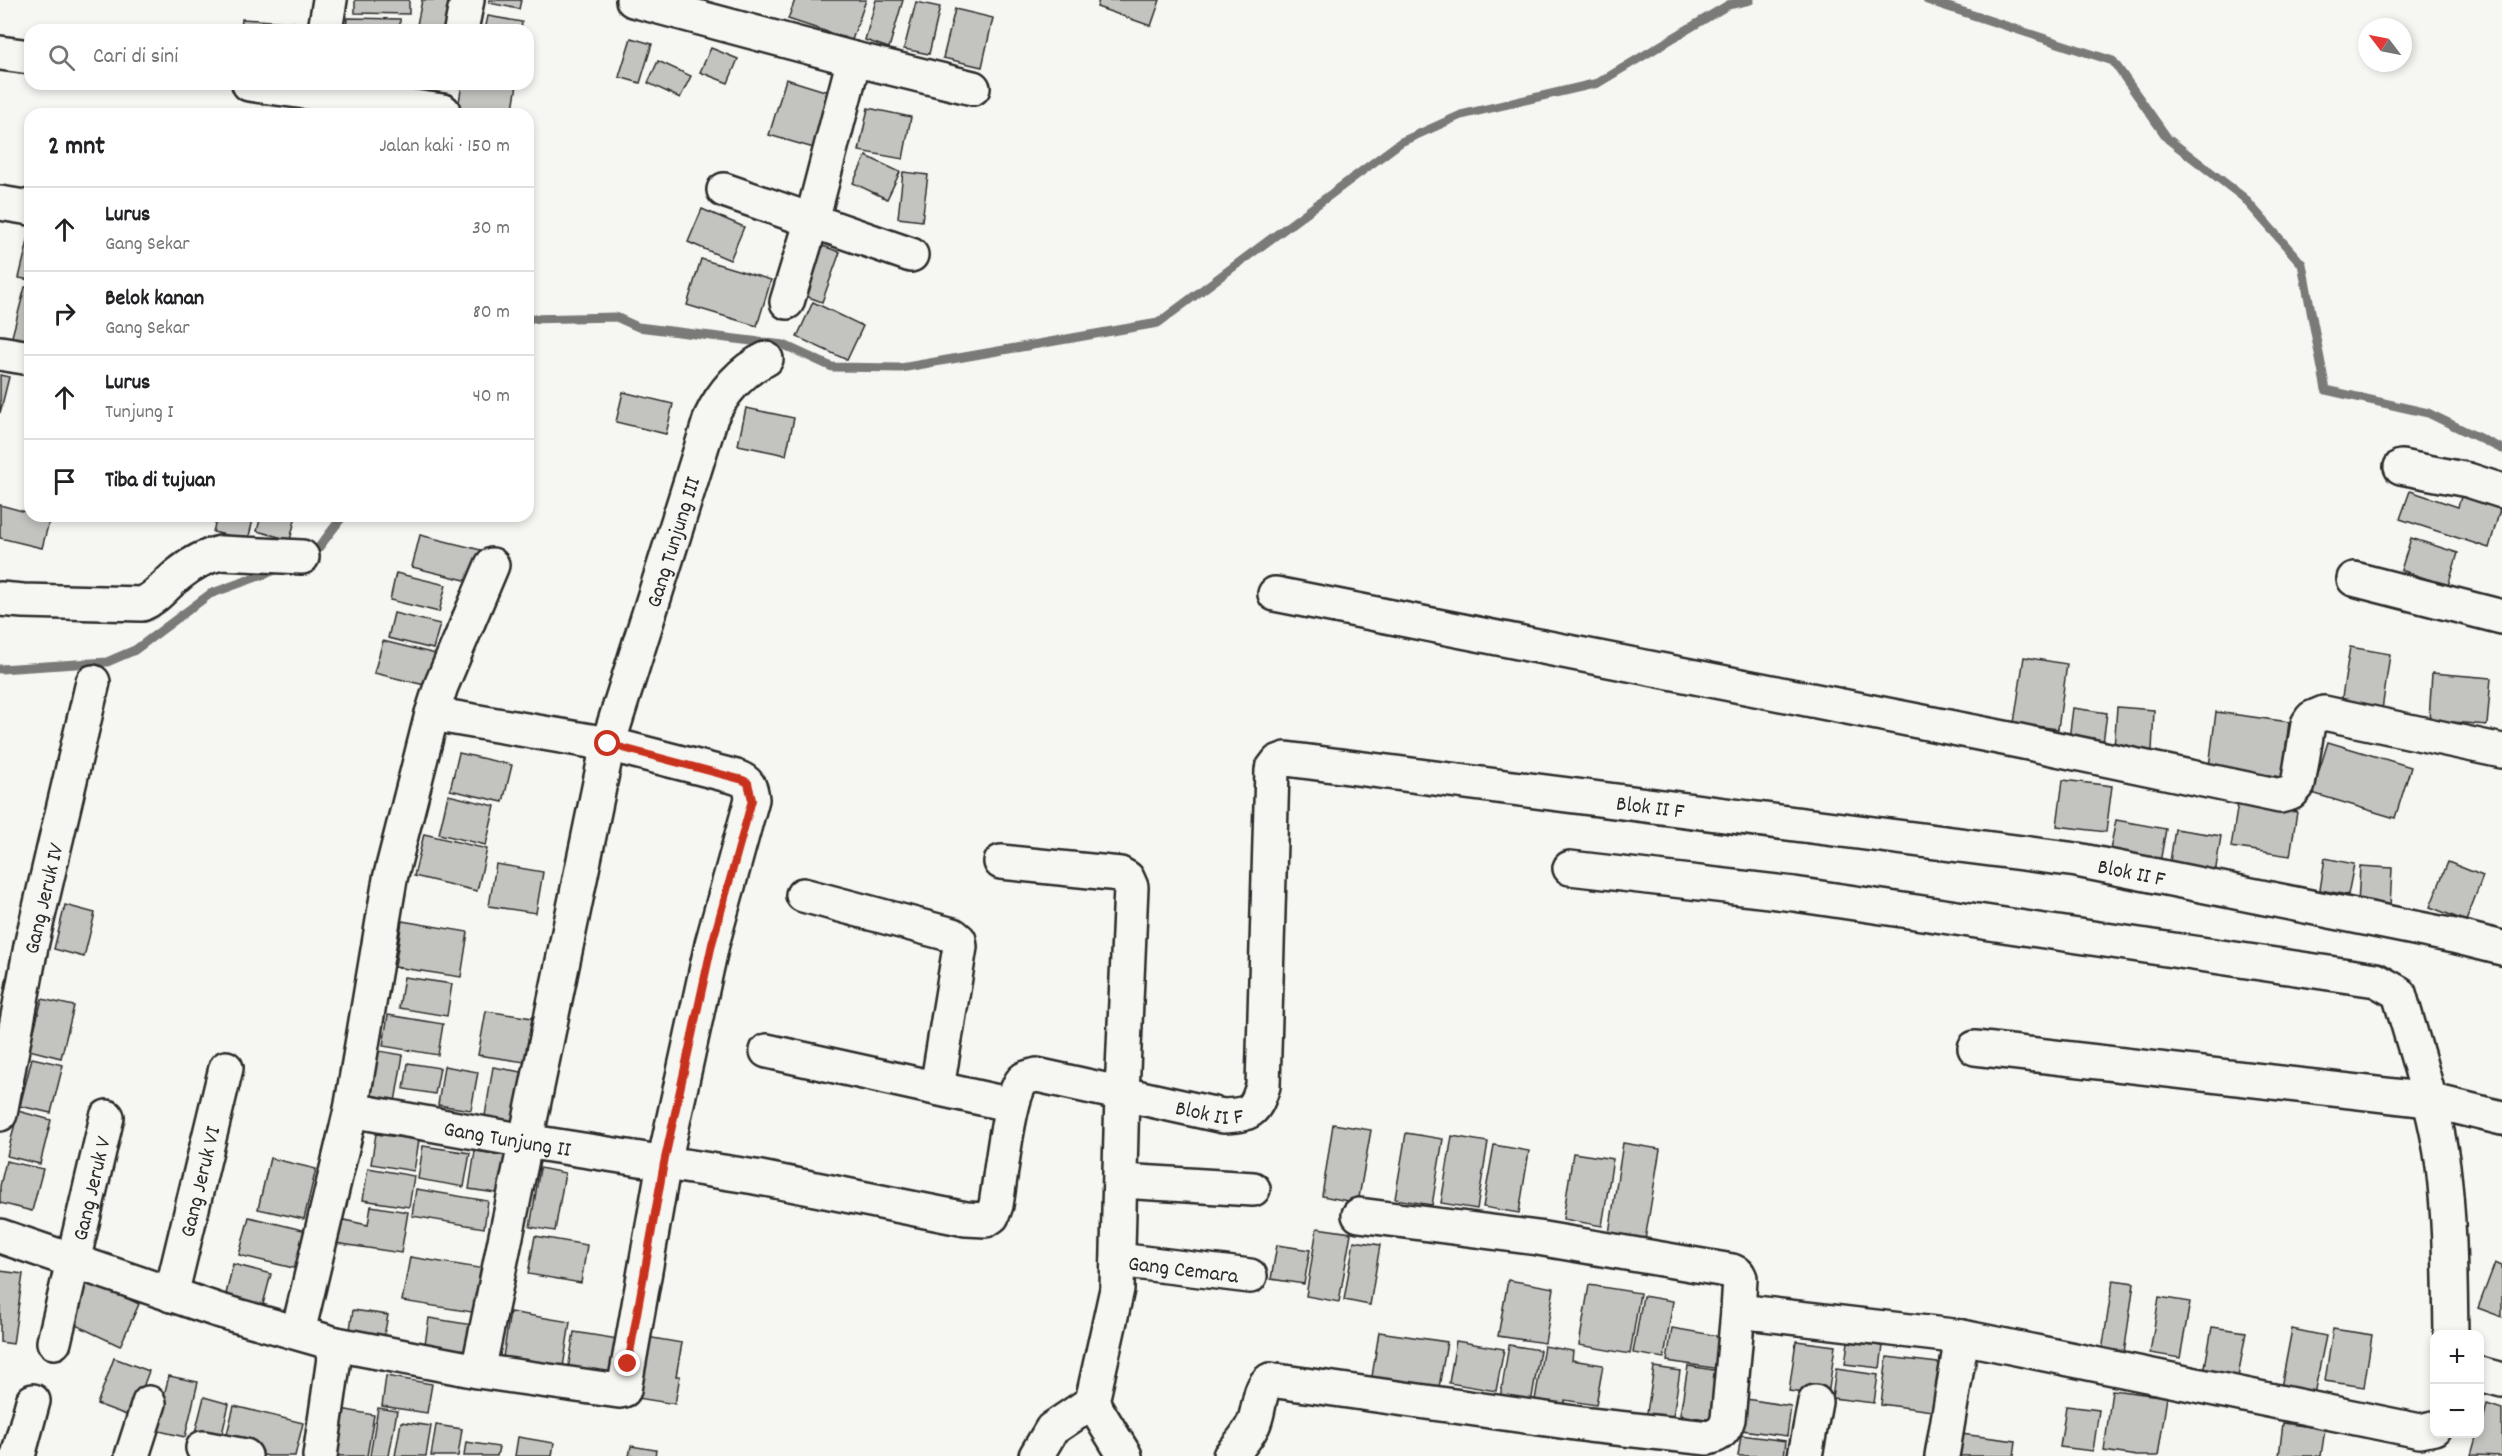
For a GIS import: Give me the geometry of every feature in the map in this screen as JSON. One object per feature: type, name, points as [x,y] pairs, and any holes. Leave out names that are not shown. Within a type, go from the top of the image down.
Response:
[{"type":"street","points":[[326,24],[330,0]]},
{"type":"street","points":[[462,24],[467,0]]},
{"type":"street","points":[[633,0],[973,88]]},
{"type":"street","points":[[0,53],[24,56]]},
{"type":"street","points":[[788,302],[854,59]]},
{"type":"street","points":[[334,90],[445,103]]},
{"type":"street","points":[[724,190],[911,255]]},
{"type":"street","points":[[0,203],[24,207]]},
{"type":"street","points":[[0,352],[24,357]]},
{"type":"street","name":"Gang Tunjung III","points":[[478,1371],[608,744],[711,417],[718,402],[742,375],[752,366],[766,359]]},
{"type":"street","points":[[2401,467],[2468,480],[2502,491]]},
{"type":"street","points":[[0,599],[118,605],[142,604],[154,598],[188,567],[212,555],[222,553],[302,557]]},
{"type":"street","points":[[298,1332],[351,1110],[390,879],[441,686],[492,566]]},
{"type":"street","points":[[2354,579],[2502,617]]},
{"type":"street","points":[[1275,594],[2019,741],[2280,796],[2291,793],[2298,785],[2308,724],[2312,718],[2324,712],[2502,751]]},
{"type":"street","name":"Gang Jeruk IV","points":[[0,1114],[31,946],[93,682]]},
{"type":"street","points":[[0,1236],[171,1295],[336,1344],[478,1371],[624,1391],[664,1163],[712,944],[752,800],[752,791],[748,783],[736,777],[608,744],[432,714]]},
{"type":"street","name":"Blok II F","points":[[1122,1093],[1223,1116],[1250,1112],[1257,1104],[1263,1086],[1272,770],[1278,762],[1286,759],[2077,860],[2454,936],[2502,948]]},
{"type":"street","points":[[1001,862],[1120,874],[1127,878],[1131,887],[1115,1299],[1092,1402],[1052,1429],[1036,1456]]},
{"type":"street","points":[[1570,868],[1794,894],[2376,980],[2399,993],[2429,1100],[2442,1164],[2448,1222],[2451,1330]]},
{"type":"street","points":[[803,895],[957,937],[960,947],[937,1088]]},
{"type":"street","points":[[1975,1048],[2429,1100],[2502,1118]]},
{"type":"street","points":[[767,1051],[1012,1105],[1017,1088],[1024,1078],[1037,1075],[1122,1093]]},
{"type":"street","name":"Gang Jeruk VI","points":[[171,1295],[226,1068]]},
{"type":"street","name":"Gang Tunjung II","points":[[351,1110],[525,1141],[755,1177],[966,1220],[986,1220],[992,1216],[996,1205],[1012,1105]]},
{"type":"street","name":"Gang Jeruk V","points":[[54,1342],[107,1117]]},
{"type":"street","points":[[1121,1181],[1253,1189]]},
{"type":"street","points":[[1230,1456],[1244,1441],[1253,1425],[1260,1409],[1263,1388],[1270,1380],[1672,1445],[1717,1436],[1725,1428],[1738,1311],[1740,1278],[1738,1274],[1732,1271],[1538,1238],[1359,1215]]},
{"type":"street","name":"Gang Cemara","points":[[1118,1260],[1250,1276]]},
{"type":"street","points":[[1738,1311],[1962,1337],[2420,1431],[2430,1429]]},
{"type":"street","points":[[1942,1456],[1962,1337]]},
{"type":"street","points":[[320,1456],[336,1344]]},
{"type":"street","points":[[2484,1375],[2502,1380]]},
{"type":"street","points":[[18,1456],[33,1401]]},
{"type":"street","points":[[1092,1402],[1125,1456]]},
{"type":"street","points":[[1805,1456],[1815,1402]]},
{"type":"street","points":[[132,1456],[149,1403]]},
{"type":"street","points":[[203,1448],[245,1456]]},
{"type":"building","points":[[355,0],[409,0],[409,14],[355,13]]},
{"type":"building","points":[[422,0],[449,0],[444,24],[417,24]]},
{"type":"building","points":[[489,0],[521,0],[519,9],[489,3]]},
{"type":"building","points":[[795,0],[866,0],[852,40],[788,19]]},
{"type":"building","points":[[876,0],[903,0],[889,48],[865,40]]},
{"type":"building","points":[[1099,0],[1160,0],[1151,26],[1097,7]]},
{"type":"building","points":[[916,2],[940,7],[929,54],[904,49]]},
{"type":"building","points":[[955,9],[993,18],[982,67],[943,58]]},
{"type":"building","points":[[488,16],[522,22],[522,24],[486,24]]},
{"type":"building","points":[[347,18],[400,19],[400,24],[346,24]]},
{"type":"building","points":[[242,19],[313,24],[242,24]]},
{"type":"building","points":[[631,38],[652,44],[640,83],[619,77]]},
{"type":"building","points":[[711,48],[738,59],[728,83],[700,72]]},
{"type":"building","points":[[658,61],[691,76],[680,98],[648,83]]},
{"type":"building","points":[[786,79],[841,96],[824,151],[769,135]]},
{"type":"building","points":[[386,90],[429,90],[427,102],[385,94]]},
{"type":"building","points":[[461,90],[516,90],[513,108],[458,108]]},
{"type":"building","points":[[868,108],[911,117],[903,159],[859,151]]},
{"type":"building","points":[[866,156],[900,172],[887,199],[853,183]]},
{"type":"building","points":[[903,172],[928,175],[922,221],[898,218]]},
{"type":"building","points":[[702,209],[744,227],[730,260],[688,242]]},
{"type":"building","points":[[814,243],[840,252],[822,302],[795,292]]},
{"type":"building","points":[[24,258],[24,279],[19,278]]},
{"type":"building","points":[[701,259],[771,280],[757,326],[687,305]]},
{"type":"building","points":[[24,291],[24,352],[9,348]]},
{"type":"building","points":[[813,302],[863,326],[847,360],[797,337]]},
{"type":"building","points":[[0,375],[9,377],[0,413]]},
{"type":"building","points":[[623,392],[673,404],[666,434],[616,422]]},
{"type":"building","points":[[746,408],[794,418],[786,455],[738,445]]},
{"type":"building","points":[[2463,490],[2502,503],[2489,548],[2400,519],[2410,491],[2458,507]]},
{"type":"building","points":[[0,505],[24,511],[24,522],[49,522],[42,548],[0,538]]},
{"type":"building","points":[[216,522],[252,522],[248,540],[213,532]]},
{"type":"building","points":[[259,522],[294,522],[290,540],[257,531]]},
{"type":"building","points":[[420,535],[481,550],[473,582],[412,567]]},
{"type":"building","points":[[2411,538],[2458,553],[2448,586],[2401,570]]},
{"type":"building","points":[[396,573],[446,585],[439,612],[390,600]]},
{"type":"building","points":[[394,613],[440,624],[433,649],[388,638]]},
{"type":"building","points":[[383,641],[436,654],[429,686],[374,673]]},
{"type":"building","points":[[2350,647],[2390,654],[2382,710],[2341,703]]},
{"type":"building","points":[[2024,657],[2067,664],[2058,729],[2014,723]]},
{"type":"building","points":[[2432,673],[2491,678],[2487,725],[2429,720]]},
{"type":"building","points":[[2117,707],[2154,710],[2152,751],[2114,749]]},
{"type":"building","points":[[2073,708],[2107,713],[2103,743],[2069,739]]},
{"type":"building","points":[[2216,712],[2289,722],[2282,777],[2209,767]]},
{"type":"building","points":[[2328,742],[2411,767],[2395,818],[2312,793]]},
{"type":"building","points":[[459,753],[512,765],[503,802],[450,790]]},
{"type":"building","points":[[2063,780],[2112,786],[2106,832],[2057,826]]},
{"type":"building","points":[[448,795],[495,806],[486,845],[439,834]]},
{"type":"building","points":[[2238,803],[2297,812],[2290,856],[2231,847]]},
{"type":"building","points":[[2116,820],[2166,829],[2159,868],[2108,859]]},
{"type":"building","points":[[2175,829],[2221,836],[2215,874],[2169,868]]},
{"type":"building","points":[[424,834],[487,849],[477,891],[414,876]]},
{"type":"building","points":[[2325,858],[2354,864],[2348,895],[2320,890]]},
{"type":"building","points":[[2448,862],[2483,876],[2466,921],[2430,907]]},
{"type":"building","points":[[496,864],[543,872],[536,913],[489,906]]},
{"type":"building","points":[[2360,866],[2392,868],[2390,907],[2358,905]]},
{"type":"building","points":[[65,905],[95,913],[84,957],[54,949]]},
{"type":"building","points":[[402,921],[468,932],[461,977],[395,967]]},
{"type":"building","points":[[404,977],[452,984],[447,1016],[399,1008]]},
{"type":"building","points":[[42,999],[74,1006],[61,1058],[29,1050]]},
{"type":"building","points":[[486,1011],[532,1018],[525,1062],[478,1055]]},
{"type":"building","points":[[388,1015],[443,1024],[438,1055],[383,1046]]},
{"type":"building","points":[[373,1050],[403,1055],[395,1102],[365,1097]]},
{"type":"building","points":[[32,1058],[63,1065],[51,1113],[20,1106]]},
{"type":"building","points":[[408,1063],[440,1068],[435,1094],[404,1089]]},
{"type":"building","points":[[444,1066],[478,1072],[471,1110],[438,1105]]},
{"type":"building","points":[[493,1067],[522,1072],[513,1126],[484,1122]]},
{"type":"building","points":[[18,1111],[51,1120],[40,1164],[7,1156]]},
{"type":"building","points":[[1333,1124],[1371,1130],[1358,1203],[1322,1196]]},
{"type":"building","points":[[1406,1133],[1443,1139],[1432,1205],[1395,1199]]},
{"type":"building","points":[[376,1134],[419,1140],[414,1171],[371,1164]]},
{"type":"building","points":[[1452,1136],[1488,1142],[1477,1209],[1441,1203]]},
{"type":"building","points":[[1623,1143],[1660,1149],[1644,1246],[1608,1240]]},
{"type":"building","points":[[1494,1145],[1529,1151],[1519,1213],[1483,1207]]},
{"type":"building","points":[[423,1146],[470,1153],[464,1187],[418,1179]]},
{"type":"building","points":[[475,1151],[508,1156],[502,1194],[469,1189]]},
{"type":"building","points":[[1573,1153],[1613,1159],[1602,1226],[1563,1219]]},
{"type":"building","points":[[270,1158],[316,1169],[304,1219],[258,1209]]},
{"type":"building","points":[[6,1161],[43,1169],[32,1211],[0,1203],[0,1186]]},
{"type":"building","points":[[368,1168],[414,1176],[409,1207],[363,1200]]},
{"type":"building","points":[[540,1168],[565,1173],[555,1231],[530,1227]]},
{"type":"building","points":[[416,1189],[488,1201],[484,1228],[412,1216]]},
{"type":"building","points":[[371,1206],[408,1212],[401,1253],[335,1243],[339,1219],[368,1225]]},
{"type":"building","points":[[249,1217],[311,1232],[302,1270],[239,1255]]},
{"type":"building","points":[[1317,1228],[1351,1233],[1339,1302],[1306,1296]]},
{"type":"building","points":[[535,1236],[587,1245],[581,1283],[528,1274]]},
{"type":"building","points":[[1354,1241],[1380,1245],[1370,1305],[1344,1300]]},
{"type":"building","points":[[1277,1245],[1310,1250],[1304,1284],[1271,1279]]},
{"type":"building","points":[[410,1257],[485,1269],[478,1313],[402,1301]]},
{"type":"building","points":[[2495,1263],[2502,1266],[2502,1317],[2478,1308]]},
{"type":"building","points":[[233,1264],[271,1274],[261,1312],[224,1303]]},
{"type":"building","points":[[0,1271],[23,1274],[13,1344],[0,1342]]},
{"type":"building","points":[[88,1280],[139,1304],[120,1346],[69,1322]]},
{"type":"building","points":[[1508,1280],[1554,1288],[1545,1343],[1498,1336]]},
{"type":"building","points":[[2113,1280],[2134,1283],[2124,1354],[2102,1351]]},
{"type":"building","points":[[1589,1285],[1640,1293],[1630,1354],[1579,1345]]},
{"type":"building","points":[[1643,1296],[1673,1301],[1664,1358],[1633,1353]]},
{"type":"building","points":[[2159,1297],[2190,1302],[2180,1358],[2150,1353]]},
{"type":"building","points":[[353,1310],[388,1315],[382,1347],[348,1342]]},
{"type":"building","points":[[510,1312],[570,1322],[561,1380],[501,1370]]},
{"type":"building","points":[[429,1318],[479,1326],[473,1365],[423,1357]]},
{"type":"building","points":[[2212,1327],[2246,1332],[2237,1383],[2203,1378]]},
{"type":"building","points":[[1672,1328],[1725,1337],[1720,1369],[1667,1361]]},
{"type":"building","points":[[2292,1329],[2326,1336],[2313,1399],[2280,1393]]},
{"type":"building","points":[[2333,1329],[2372,1335],[2364,1387],[2325,1381]]},
{"type":"building","points":[[574,1332],[631,1341],[622,1390],[566,1382]]},
{"type":"building","points":[[1379,1332],[1447,1342],[1438,1393],[1371,1383]]},
{"type":"building","points":[[641,1336],[682,1343],[676,1376],[680,1376],[675,1404],[631,1397]]},
{"type":"building","points":[[1456,1341],[1504,1349],[1496,1391],[1449,1383]]},
{"type":"building","points":[[1796,1341],[1835,1346],[1828,1396],[1789,1391]]},
{"type":"building","points":[[1848,1342],[1883,1346],[1880,1368],[1845,1364]]},
{"type":"building","points":[[1509,1345],[1540,1350],[1530,1409],[1499,1405]]},
{"type":"building","points":[[1544,1346],[1573,1351],[1572,1360],[1603,1365],[1596,1405],[1565,1400],[1563,1411],[1534,1406]]},
{"type":"building","points":[[1887,1357],[1946,1364],[1939,1412],[1881,1404]]},
{"type":"building","points":[[114,1358],[149,1371],[132,1417],[97,1404]]},
{"type":"building","points":[[1688,1366],[1720,1371],[1712,1420],[1680,1415]]},
{"type":"building","points":[[1654,1367],[1680,1371],[1672,1423],[1646,1419]]},
{"type":"building","points":[[1836,1369],[1878,1375],[1874,1403],[1832,1398]]},
{"type":"building","points":[[169,1376],[198,1382],[185,1437],[155,1430]]},
{"type":"building","points":[[386,1376],[432,1384],[427,1413],[382,1406]]},
{"type":"building","points":[[2112,1390],[2167,1397],[2158,1456],[2137,1456],[2104,1451]]},
{"type":"building","points":[[204,1397],[229,1404],[219,1447],[193,1441]]},
{"type":"building","points":[[1746,1399],[1791,1406],[1787,1436],[1742,1430]]},
{"type":"building","points":[[2487,1404],[2502,1409],[2502,1456],[2471,1455],[2476,1438],[2484,1438],[2484,1417]]},
{"type":"building","points":[[234,1406],[303,1423],[295,1456],[268,1456],[224,1446]]},
{"type":"building","points":[[2066,1406],[2099,1410],[2093,1451],[2060,1447]]},
{"type":"building","points":[[378,1408],[397,1411],[389,1456],[370,1456]]},
{"type":"building","points":[[341,1409],[374,1415],[367,1456],[333,1456]]},
{"type":"building","points":[[401,1422],[431,1426],[426,1456],[395,1456]]},
{"type":"building","points":[[2283,1423],[2325,1429],[2321,1456],[2279,1456]]},
{"type":"building","points":[[436,1425],[462,1429],[458,1456],[431,1456]]},
{"type":"building","points":[[1961,1434],[2016,1441],[2014,1456],[1958,1456]]},
{"type":"building","points":[[1741,1435],[1786,1441],[1784,1456],[1738,1456]]},
{"type":"building","points":[[518,1437],[554,1443],[552,1456],[515,1456]]},
{"type":"building","points":[[466,1442],[499,1447],[497,1456],[464,1456]]},
{"type":"building","points":[[631,1446],[656,1450],[655,1456],[629,1456]]},
{"type":"waterway","points":[[534,319],[616,317],[638,327],[784,345],[832,367],[901,368],[1158,323],[1401,142],[1461,115],[1598,83],[1728,5],[1750,0]]},
{"type":"waterway","points":[[1927,0],[2113,61],[2168,139],[2243,197],[2302,264],[2326,390],[2428,413],[2502,449]]},
{"type":"waterway","points":[[308,557],[313,555],[338,522]]},
{"type":"waterway","points":[[0,669],[107,662],[135,650],[210,594],[281,568]]},
{"type":"route","points":[[608,744],[736,777],[748,783],[752,791],[752,800],[712,944],[664,1163],[628,1364]]}]
